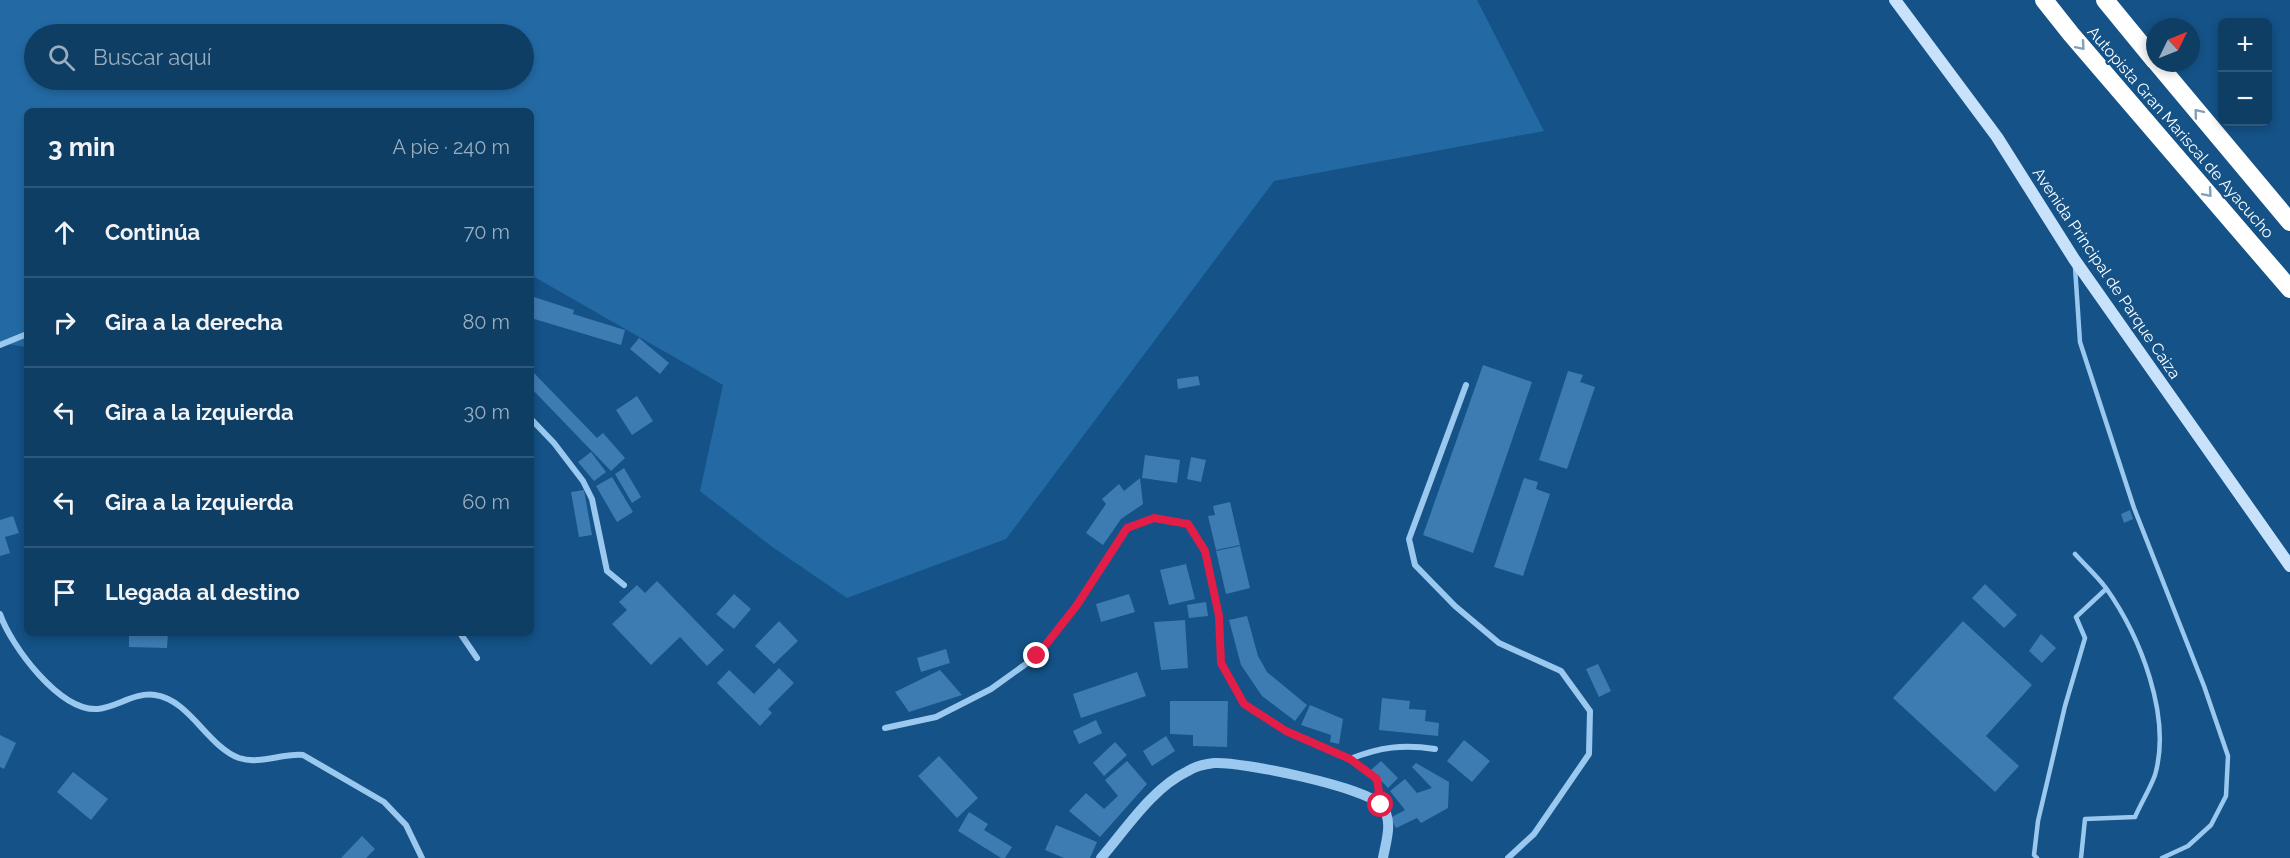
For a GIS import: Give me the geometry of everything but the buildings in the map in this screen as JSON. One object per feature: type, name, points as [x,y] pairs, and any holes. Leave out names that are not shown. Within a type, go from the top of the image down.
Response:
[{"type":"highway","name":"Autopista Gran Mariscal de Ayacucho","points":[[2044,0],[2290,289]]},
{"type":"highway","name":"Autopista Gran Mariscal de Ayacucho","points":[[2105,0],[2146,50]]},
{"type":"highway","name":"Autopista Gran Mariscal de Ayacucho","points":[[2164,72],[2290,222]]},
{"type":"main road","name":"Avenida Principal de Parque Caiza","points":[[1895,0],[1997,137],[2074,259],[2290,567]]},
{"type":"street","points":[[0,345],[24,335]]},
{"type":"street","points":[[1466,385],[1409,539],[1415,565],[1455,606],[1499,642],[1561,671],[1590,711],[1589,754],[1534,834],[1508,858]]},
{"type":"street","points":[[534,422],[555,443],[583,481],[592,499],[607,571],[624,585]]},
{"type":"street","points":[[885,728],[936,717],[991,689],[1037,656],[1077,605],[1127,528],[1154,518],[1188,524],[1205,551],[1219,616],[1221,663],[1244,704],[1286,731],[1350,759],[1377,779],[1381,805],[1389,818],[1383,858]]},
{"type":"street","points":[[0,615],[13,639],[32,665],[58,694],[73,704],[99,709],[141,696],[156,695],[172,701],[227,751],[240,758],[256,760],[291,754],[303,755],[384,802],[406,825],[422,858]]},
{"type":"street","points":[[462,636],[477,658]]},
{"type":"street","points":[[1350,759],[1379,748],[1407,745],[1435,749]]},
{"type":"street","points":[[1101,858],[1167,784],[1189,770],[1214,763],[1306,777],[1364,793],[1381,805]]},
{"type":"lane","points":[[2074,259],[2080,342],[2134,508],[2204,686],[2228,756],[2226,796],[2211,825],[2188,846],[2162,858]]},
{"type":"lane","points":[[2075,554],[2106,589],[2149,671],[2160,720],[2155,774],[2134,817],[2085,819],[2081,858]]},
{"type":"lane","points":[[2037,858],[2034,855],[2038,821],[2065,706],[2085,638],[2076,617],[2106,589]]},
{"type":"shaded area","points":[[0,0],[1477,0],[1544,131],[1274,181],[1006,539],[847,598],[771,546],[700,491],[723,385],[534,277],[534,108],[24,108],[24,347],[0,343]]},
{"type":"route","points":[[1037,656],[1077,605],[1127,528],[1154,518],[1188,524],[1205,551],[1219,616],[1221,663],[1244,704],[1286,731],[1350,759],[1377,779],[1381,805]]}]
